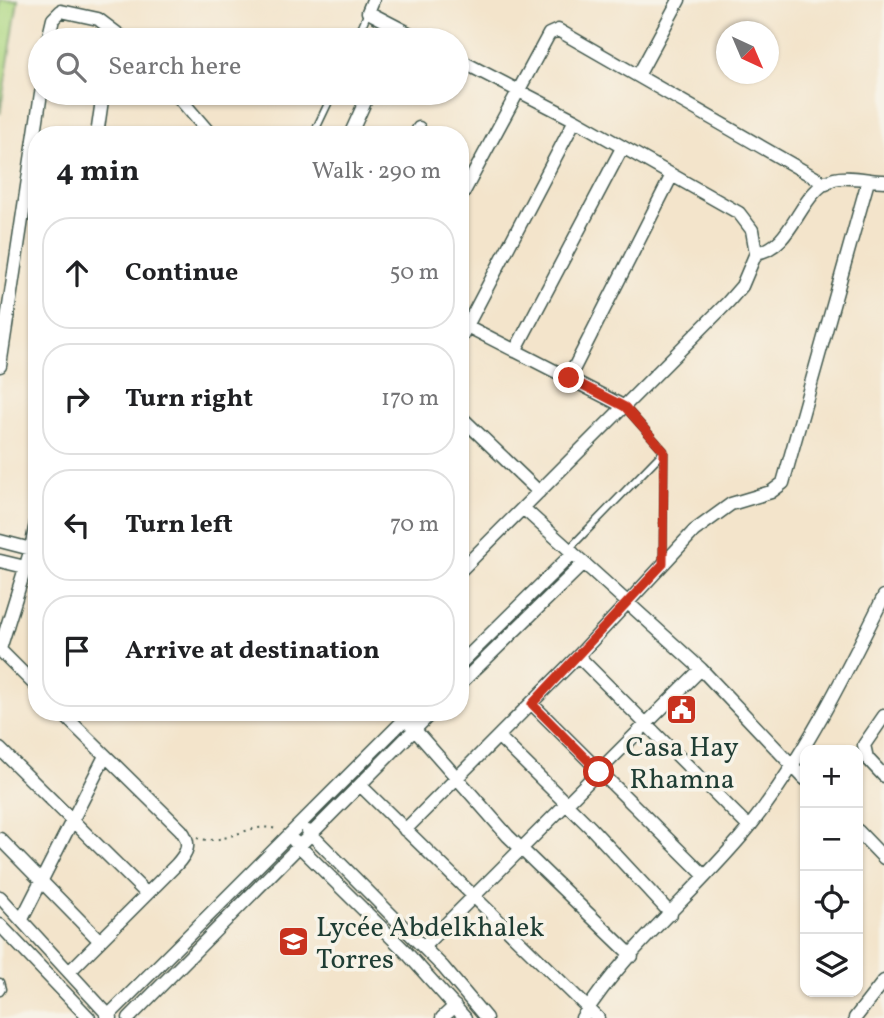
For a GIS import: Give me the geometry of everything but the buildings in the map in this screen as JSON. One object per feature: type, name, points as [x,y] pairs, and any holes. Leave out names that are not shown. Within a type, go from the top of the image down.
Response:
[{"type":"street","points":[[639,74],[679,0]]},
{"type":"street","points":[[51,28],[59,6],[111,27]]},
{"type":"street","points":[[371,6],[404,28]]},
{"type":"street","points":[[469,182],[552,31],[558,30],[639,74],[826,184]]},
{"type":"street","points":[[469,65],[575,120],[739,214],[752,230],[756,253],[742,286],[469,562]]},
{"type":"street","points":[[36,126],[39,105]]},
{"type":"street","points":[[98,126],[101,105]]},
{"type":"street","points":[[185,105],[203,126]]},
{"type":"street","points":[[354,126],[364,105]]},
{"type":"street","points":[[469,315],[575,120]]},
{"type":"street","points":[[515,351],[622,148]]},
{"type":"street","points":[[569,378],[672,176]]},
{"type":"street","points":[[756,253],[777,244],[826,184],[842,178],[884,181]]},
{"type":"street","points":[[0,366],[28,180]]},
{"type":"street","points":[[405,830],[532,704],[694,531],[718,511],[775,491],[783,483],[868,181]]},
{"type":"street","points":[[469,327],[625,407]]},
{"type":"street","points":[[469,425],[539,492]]},
{"type":"street","points":[[523,508],[701,669],[800,774]]},
{"type":"street","points":[[0,541],[28,549]]},
{"type":"street","points":[[469,655],[571,551]]},
{"type":"street","points":[[28,558],[0,650],[28,678]]},
{"type":"street","points":[[0,561],[25,567]]},
{"type":"street","points":[[469,675],[584,563]]},
{"type":"street","points":[[585,1013],[632,956],[749,827],[791,766],[847,669],[884,596]]},
{"type":"street","points":[[578,656],[749,827]]},
{"type":"street","points":[[423,947],[568,805],[701,669]]},
{"type":"street","points":[[532,704],[705,876]]},
{"type":"street","points":[[884,716],[864,745],[867,758],[884,776]]},
{"type":"street","points":[[70,721],[181,830],[188,842],[186,853],[70,971]]},
{"type":"street","points":[[0,897],[70,971],[108,1017],[399,721]]},
{"type":"street","points":[[410,721],[523,849],[632,956]]},
{"type":"street","points":[[129,1018],[422,721]]},
{"type":"street","points":[[499,737],[671,914]]},
{"type":"street","points":[[0,749],[147,894]]},
{"type":"street","points":[[22,919],[40,879],[105,756]]},
{"type":"street","points":[[360,785],[474,897],[585,1013],[598,1018]]},
{"type":"street","points":[[300,824],[423,947],[486,1018]]},
{"type":"street","points":[[289,836],[388,933],[465,1018]]},
{"type":"street","points":[[863,836],[884,858]]},
{"type":"street","points":[[0,839],[100,941]]},
{"type":"street","points":[[0,925],[89,1018]]},
{"type":"street","points":[[855,1018],[884,981]]},
{"type":"street","points":[[442,1018],[455,1006]]},
{"type":"lane","points":[[361,28],[371,6]]},
{"type":"lane","points":[[317,126],[327,105]]},
{"type":"lane","points":[[625,407],[664,451],[663,564]]},
{"type":"lane","points":[[571,551],[664,451]]},
{"type":"lane","points":[[0,982],[0,992]]},
{"type":"path","points":[[181,830],[206,841],[265,826],[289,836]]},
{"type":"green space","points":[[0,0],[18,0],[0,114]]},
{"type":"place","name":"Casa Hay Rhamna","points":[[682,709]]},
{"type":"place","name":"Lycée Abdelkhalek Torres","points":[[293,942]]},
{"type":"route","points":[[569,378],[625,407],[664,451],[663,564],[532,704],[599,772]]}]
